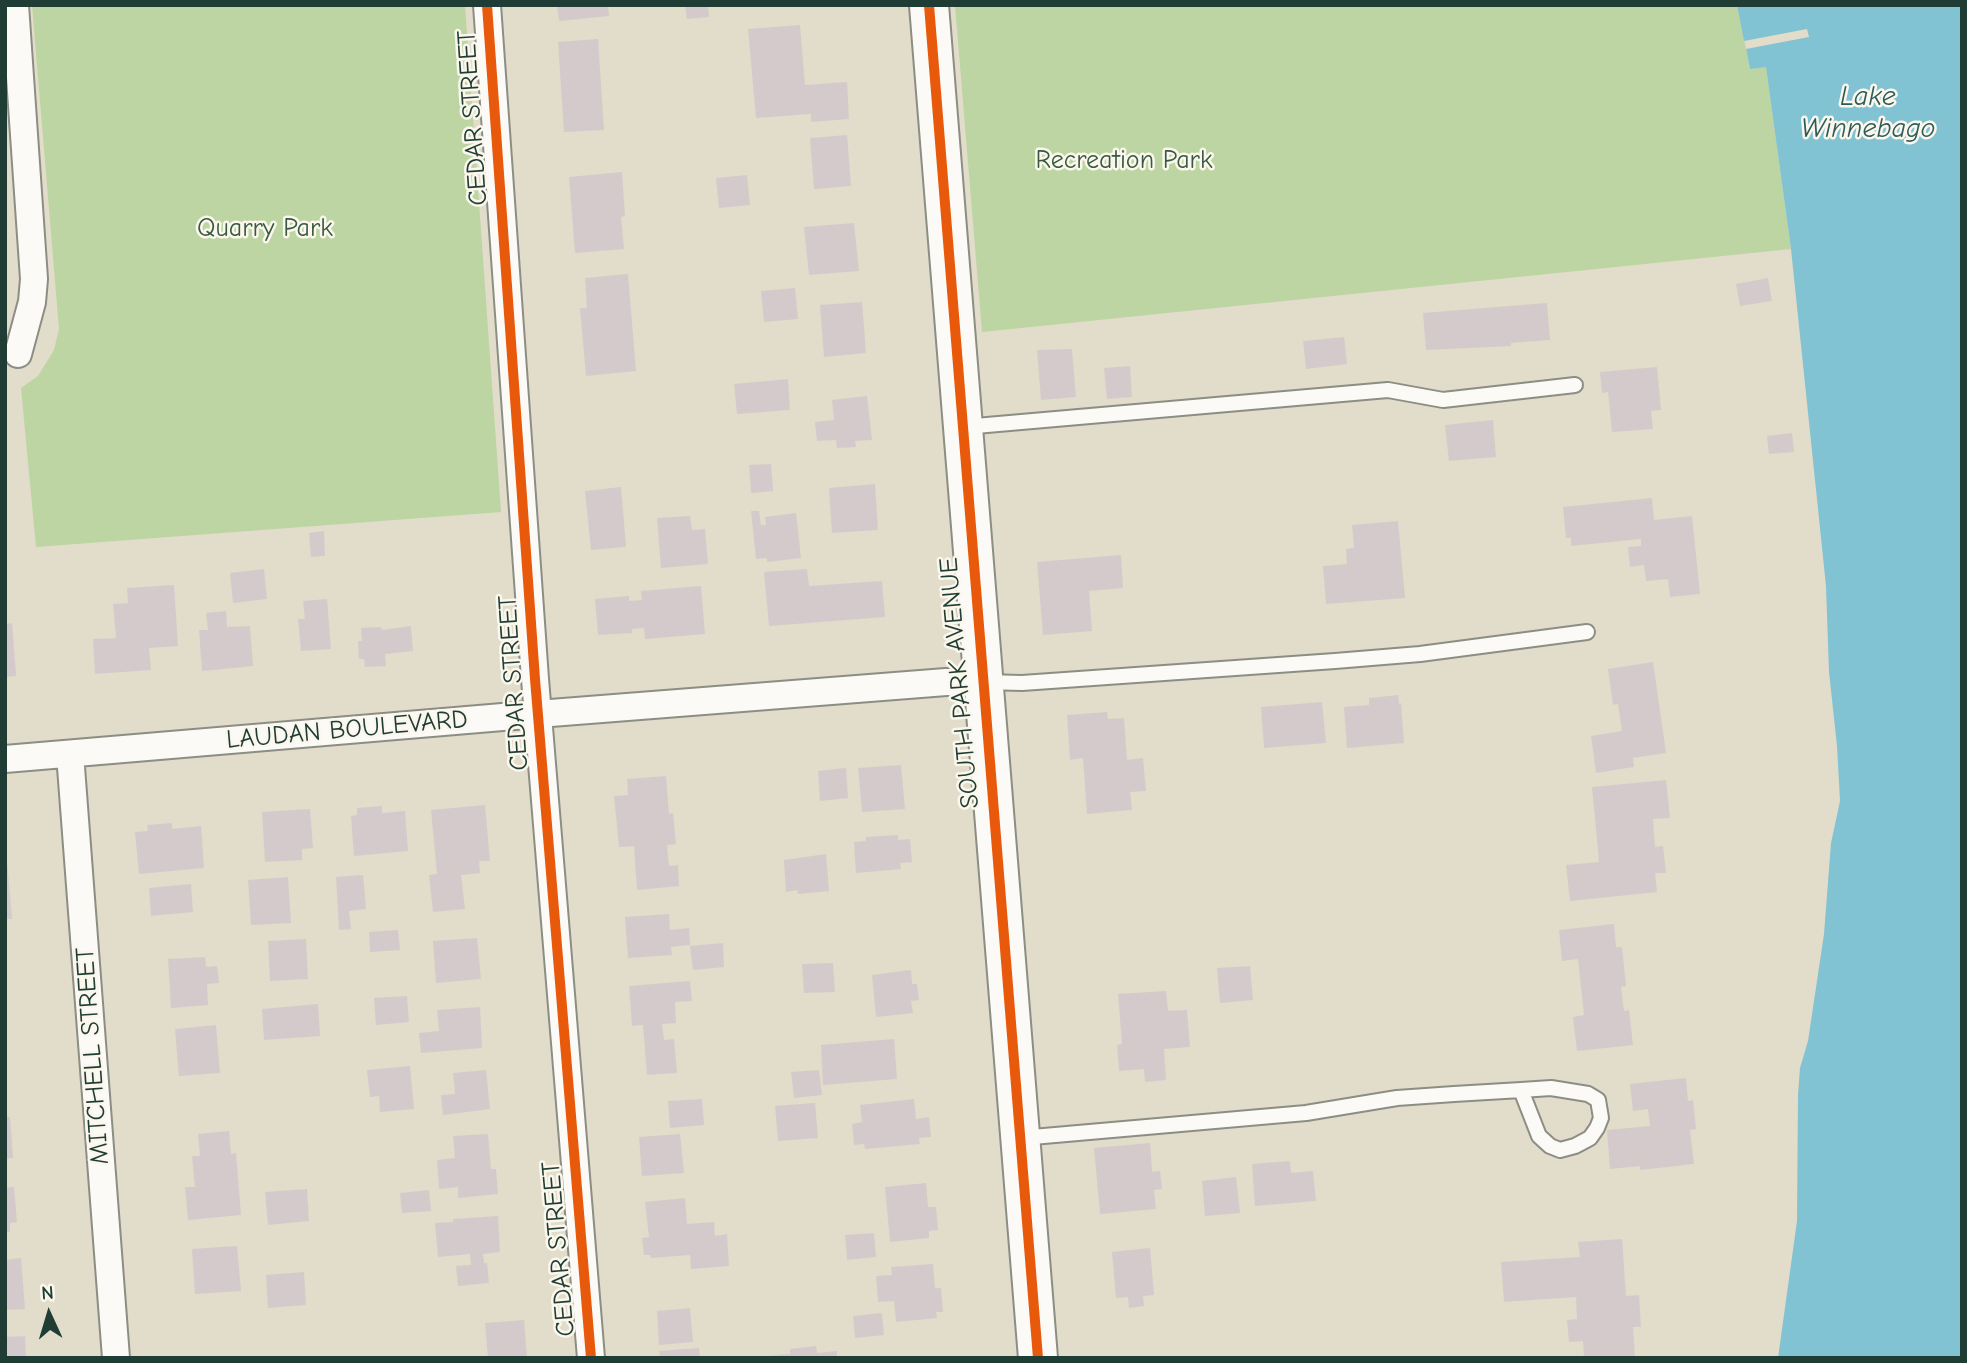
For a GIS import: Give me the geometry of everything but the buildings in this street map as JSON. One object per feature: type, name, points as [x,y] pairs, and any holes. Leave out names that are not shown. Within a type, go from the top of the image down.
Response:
[{"type":"main road","name":"SOUTH PARK AVENUE","points":[[929,5],[1038,1358]]},
{"type":"street","points":[[15,5],[34,279],[32,302],[18,354]]},
{"type":"street","name":"CEDAR STREET","points":[[487,5],[538,714],[591,1358]]},
{"type":"street","name":"LAUDAN BOULEVARD","points":[[5,759],[538,714],[946,682],[983,682]]},
{"type":"street","name":"MITCHELL STREET","points":[[70,754],[116,1358]]},
{"type":"lane","points":[[962,427],[1388,390],[1443,400],[1575,385]]},
{"type":"lane","points":[[983,682],[1022,683],[1335,662],[1420,654],[1587,632]]},
{"type":"lane","points":[[1019,1138],[1306,1113],[1397,1098],[1551,1088],[1588,1094],[1598,1100],[1601,1118],[1597,1128],[1590,1138],[1575,1146],[1560,1150],[1550,1146],[1539,1136],[1521,1090]]},
{"type":"green space","name":"Quarry Park","points":[[32,5],[465,5],[501,512],[36,547],[21,388],[38,376],[54,350],[59,329]]},
{"type":"green space","name":"Recreation Park","points":[[955,5],[1737,5],[1750,69],[1766,66],[1791,249],[982,332]]},
{"type":"water","name":"Lake Winnebago","points":[[1737,5],[1962,5],[1962,1358],[1778,1358],[1797,1221],[1800,1068],[1808,1041],[1824,934],[1831,843],[1840,801],[1829,672],[1826,586],[1791,249],[1766,67],[1750,69],[1746,49],[1809,37],[1807,29],[1744,41]]},
{"type":"cycle path","points":[[487,5],[535,679],[591,1358]]},
{"type":"cycle path","points":[[929,5],[1038,1358]]}]
